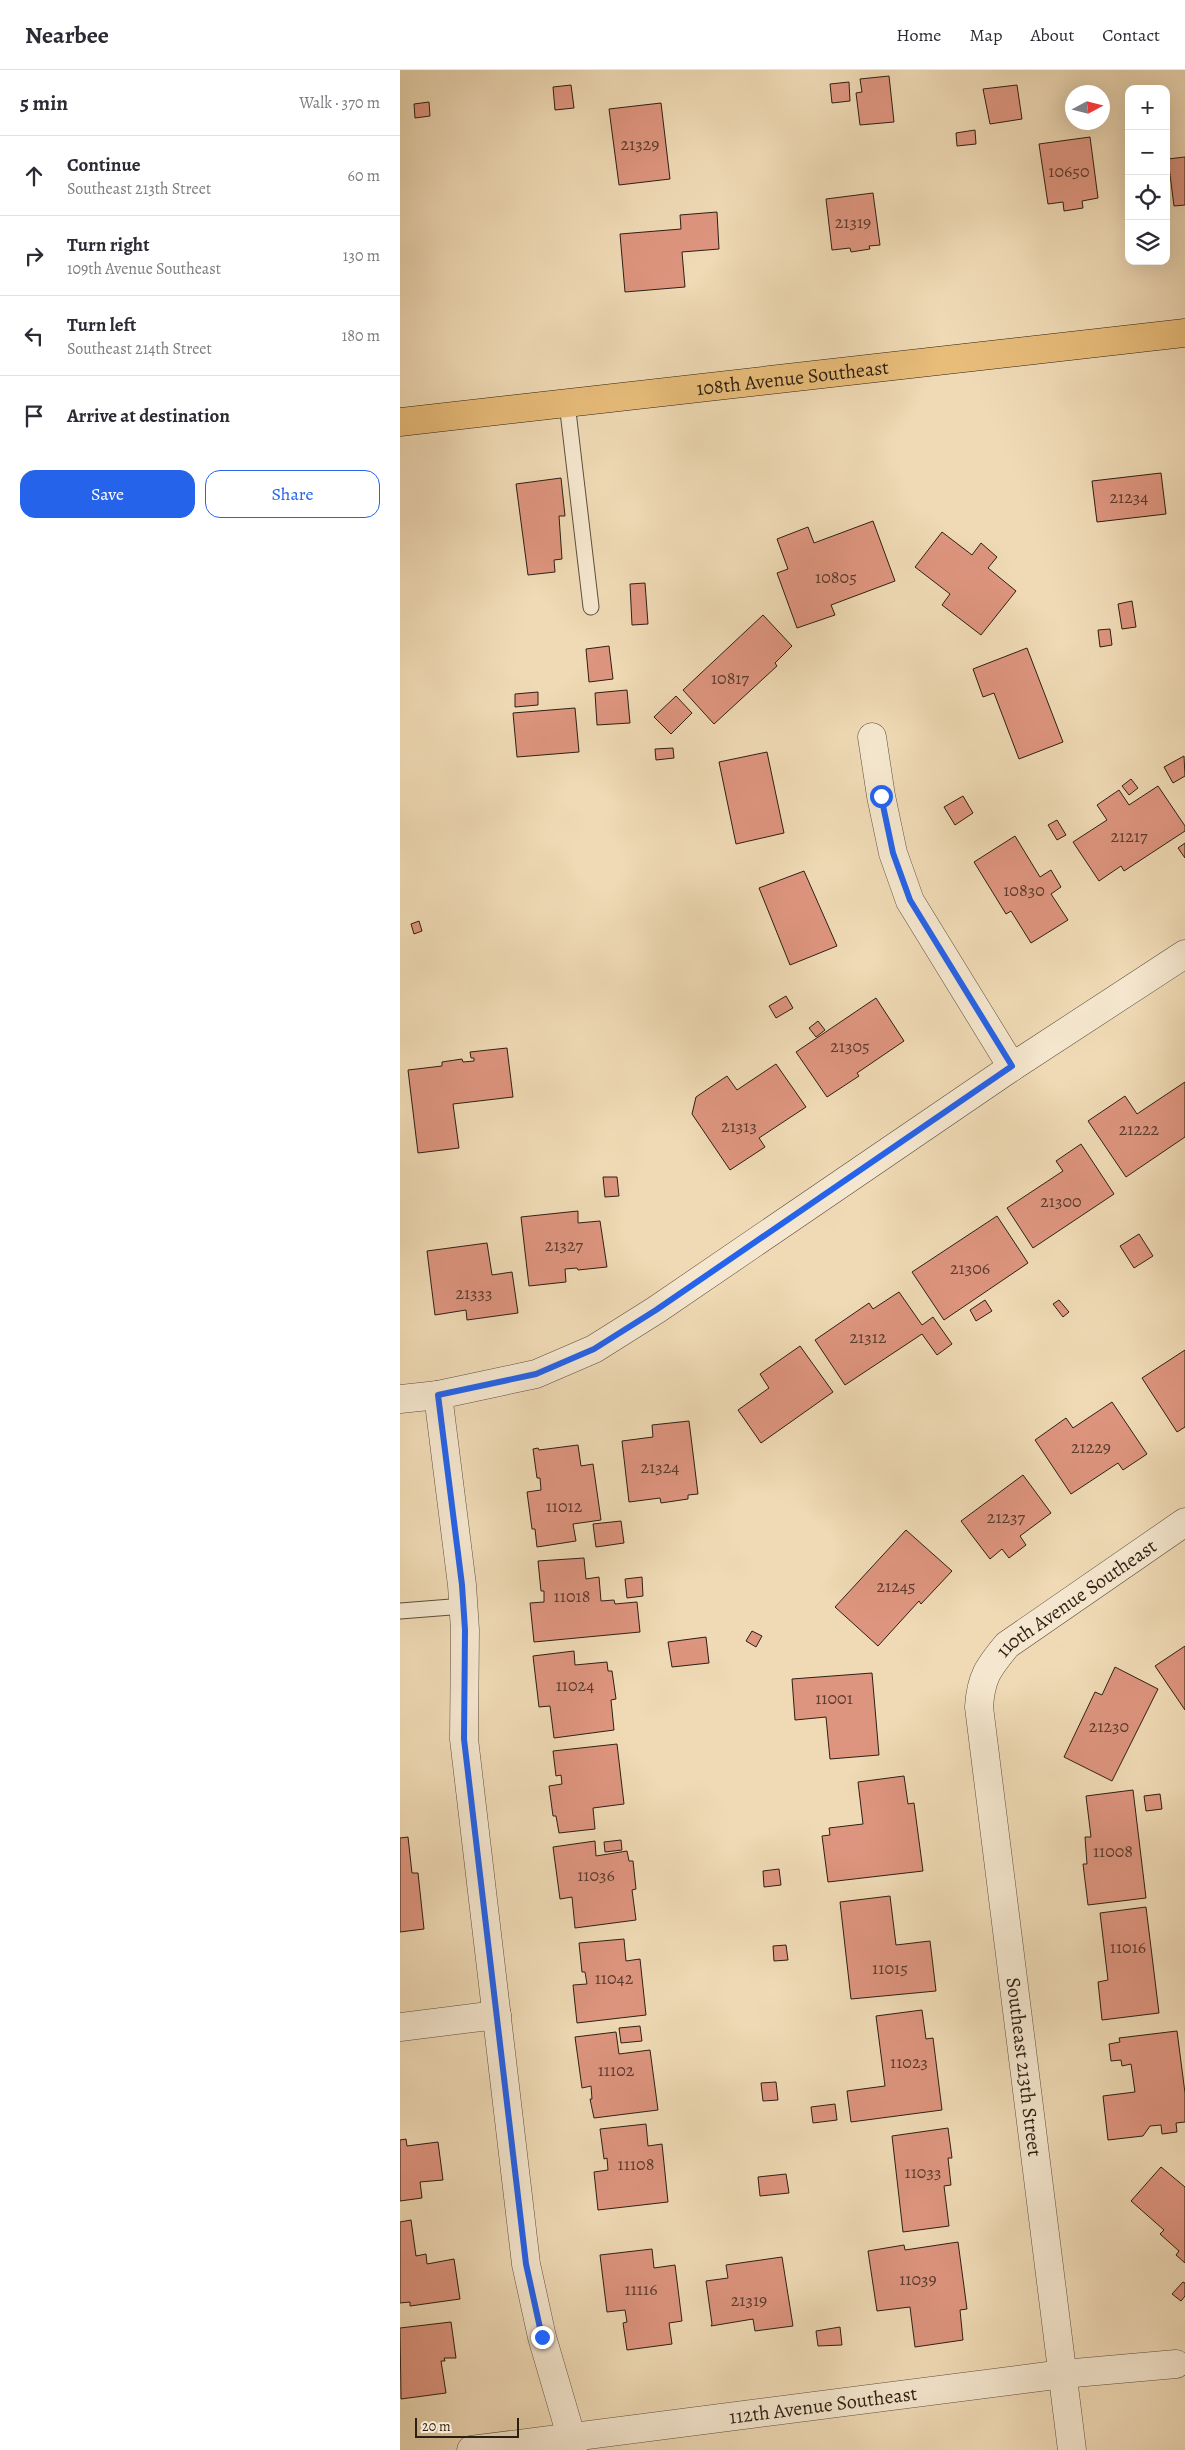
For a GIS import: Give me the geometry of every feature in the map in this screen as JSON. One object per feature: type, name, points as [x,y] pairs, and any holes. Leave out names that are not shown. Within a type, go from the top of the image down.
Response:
[{"type":"main road","name":"108th Avenue Southeast","points":[[400,422],[1185,333]]},
{"type":"street","points":[[872,737],[881,796],[893,853],[910,900],[1012,1066]]},
{"type":"street","points":[[400,1399],[438,1395],[536,1374],[594,1349],[656,1310],[1012,1066],[1185,954]]},
{"type":"street","points":[[438,1395],[464,1606],[464,1739],[526,2264],[542,2337],[572,2443]]},
{"type":"street","name":"110th Avenue Southeast","points":[[980,1684],[988,1668],[1007,1645],[1185,1522]]},
{"type":"street","name":"Southeast 213th Street","points":[[980,1684],[978,1707],[1072,2450]]},
{"type":"street","points":[[400,2027],[497,2015]]},
{"type":"street","name":"112th Avenue Southeast","points":[[471,2450],[572,2443],[1063,2374],[1176,2364]]},
{"type":"lane","points":[[567,404],[591,607]]},
{"type":"lane","points":[[400,1611],[464,1606]]},
{"type":"building","points":[[889,76],[894,122],[860,125],[856,93],[862,92],[860,79]]},
{"type":"building","points":[[849,82],[850,101],[832,103],[830,84]]},
{"type":"building","points":[[571,85],[574,108],[555,110],[553,87]]},
{"type":"building","points":[[1017,85],[1022,119],[990,124],[983,89]]},
{"type":"building","points":[[429,102],[430,116],[415,118],[414,104]]},
{"type":"building","points":[[661,103],[670,179],[619,185],[609,109]]},
{"type":"building","points":[[975,130],[976,144],[957,146],[956,133]]},
{"type":"building","points":[[1090,137],[1098,198],[1082,201],[1083,208],[1064,211],[1063,202],[1048,204],[1039,144]]},
{"type":"building","points":[[1185,157],[1185,205],[1174,206],[1170,159]]},
{"type":"building","points":[[873,193],[880,245],[869,246],[870,249],[851,252],[850,248],[832,250],[826,199]]},
{"type":"building","points":[[717,212],[719,249],[682,252],[685,287],[625,292],[620,234],[681,229],[680,215]]},
{"type":"building","points":[[1161,473],[1166,514],[1097,522],[1092,481]]},
{"type":"building","points":[[561,478],[565,516],[559,516],[562,559],[554,560],[555,572],[528,575],[516,484]]},
{"type":"building","points":[[873,521],[895,581],[831,605],[835,615],[797,628],[777,573],[788,569],[777,539],[808,527],[814,543]]},
{"type":"building","points":[[942,532],[972,555],[981,543],[997,557],[988,568],[1016,591],[981,635],[942,605],[950,594],[915,567]]},
{"type":"building","points":[[645,583],[648,624],[632,625],[630,584]]},
{"type":"building","points":[[1132,601],[1136,627],[1122,629],[1118,604]]},
{"type":"building","points":[[763,615],[792,646],[775,663],[777,666],[714,724],[683,690]]},
{"type":"building","points":[[1110,629],[1112,645],[1100,647],[1098,630]]},
{"type":"building","points":[[609,646],[613,679],[589,682],[586,649]]},
{"type":"building","points":[[1027,648],[1063,742],[1019,759],[994,693],[983,697],[973,669]]},
{"type":"building","points":[[627,690],[630,723],[597,725],[595,693]]},
{"type":"building","points":[[538,692],[538,705],[515,707],[515,694]]},
{"type":"building","points":[[676,696],[692,713],[671,734],[654,717]]},
{"type":"building","points":[[575,708],[579,752],[517,757],[513,713]]},
{"type":"building","points":[[673,748],[674,758],[656,760],[655,749]]},
{"type":"building","points":[[767,752],[784,833],[736,844],[719,762]]},
{"type":"building","points":[[1184,756],[1185,776],[1173,783],[1164,767]]},
{"type":"building","points":[[1131,779],[1138,788],[1129,795],[1122,786]]},
{"type":"building","points":[[1158,786],[1185,826],[1185,831],[1124,871],[1121,866],[1099,881],[1073,842],[1107,820],[1097,805],[1119,790],[1129,805]]},
{"type":"building","points":[[963,796],[973,813],[955,825],[944,807]]},
{"type":"building","points":[[1057,820],[1066,835],[1057,840],[1048,825]]},
{"type":"building","points":[[1015,836],[1040,877],[1051,870],[1061,887],[1051,894],[1068,920],[1031,943],[1011,911],[1006,914],[974,862]]},
{"type":"building","points":[[1185,843],[1185,858],[1178,848]]},
{"type":"building","points":[[804,871],[837,946],[790,965],[759,888]]},
{"type":"building","points":[[419,921],[422,931],[414,934],[411,924]]},
{"type":"building","points":[[786,996],[793,1008],[776,1018],[769,1006]]},
{"type":"building","points":[[876,998],[904,1041],[857,1073],[859,1076],[827,1097],[796,1052]]},
{"type":"building","points":[[818,1021],[825,1030],[816,1037],[809,1028]]},
{"type":"building","points":[[507,1048],[513,1097],[453,1104],[459,1148],[418,1153],[408,1070],[442,1066],[442,1062],[462,1059],[463,1062],[474,1061],[474,1058],[471,1058],[470,1052]]},
{"type":"building","points":[[776,1064],[806,1107],[759,1138],[765,1147],[730,1170],[692,1114],[696,1097],[727,1076],[737,1090]]},
{"type":"building","points":[[1185,1082],[1185,1137],[1126,1177],[1088,1121],[1125,1096],[1137,1114]]},
{"type":"building","points":[[1081,1144],[1114,1194],[1033,1248],[1007,1208],[1063,1171],[1056,1161]]},
{"type":"building","points":[[603,1177],[617,1177],[619,1196],[605,1197]]},
{"type":"building","points":[[578,1211],[578,1223],[600,1221],[607,1267],[578,1270],[577,1268],[565,1269],[566,1282],[529,1286],[521,1217]]},
{"type":"building","points":[[997,1216],[1028,1263],[944,1320],[912,1272]]},
{"type":"building","points":[[1139,1234],[1153,1256],[1134,1268],[1120,1246]]},
{"type":"building","points":[[487,1243],[492,1275],[512,1272],[518,1313],[467,1320],[466,1310],[435,1315],[427,1251]]},
{"type":"building","points":[[899,1292],[922,1325],[933,1317],[952,1344],[937,1355],[922,1334],[845,1385],[815,1340],[869,1303],[873,1309]]},
{"type":"building","points":[[985,1300],[992,1311],[976,1321],[970,1310]]},
{"type":"building","points":[[1059,1300],[1069,1312],[1063,1317],[1053,1304]]},
{"type":"building","points":[[800,1346],[833,1392],[761,1443],[738,1410],[769,1388],[760,1374]]},
{"type":"building","points":[[1185,1350],[1185,1427],[1177,1432],[1142,1378]]},
{"type":"building","points":[[1112,1402],[1147,1454],[1123,1470],[1118,1463],[1071,1494],[1035,1440],[1066,1418],[1073,1428]]},
{"type":"building","points":[[689,1421],[698,1494],[688,1495],[688,1499],[661,1503],[660,1498],[629,1502],[622,1441],[653,1437],[652,1425]]},
{"type":"building","points":[[578,1445],[581,1466],[593,1464],[601,1520],[573,1524],[576,1541],[537,1547],[535,1529],[532,1529],[527,1492],[541,1490],[540,1478],[537,1478],[533,1449],[538,1448],[539,1450]]},
{"type":"building","points":[[1023,1475],[1051,1513],[1020,1536],[1026,1545],[1009,1558],[1002,1549],[990,1559],[961,1521]]},
{"type":"building","points":[[621,1521],[624,1543],[596,1547],[593,1524]]},
{"type":"building","points":[[906,1530],[952,1571],[921,1604],[919,1601],[878,1646],[835,1607]]},
{"type":"building","points":[[584,1558],[586,1579],[599,1577],[601,1601],[614,1600],[615,1604],[637,1602],[640,1632],[534,1642],[530,1603],[544,1602],[544,1591],[541,1591],[538,1561]]},
{"type":"building","points":[[642,1577],[643,1596],[627,1598],[625,1579]]},
{"type":"building","points":[[752,1631],[762,1636],[756,1647],[746,1641]]},
{"type":"building","points":[[706,1637],[709,1663],[672,1667],[668,1642]]},
{"type":"building","points":[[1185,1646],[1185,1710],[1155,1666]]},
{"type":"building","points":[[574,1651],[575,1665],[607,1662],[608,1671],[612,1671],[616,1699],[611,1700],[614,1730],[554,1738],[550,1706],[539,1707],[533,1656]]},
{"type":"building","points":[[1115,1667],[1158,1689],[1112,1781],[1064,1757],[1095,1692],[1102,1695]]},
{"type":"building","points":[[872,1673],[879,1755],[830,1759],[826,1717],[795,1720],[792,1679]]},
{"type":"building","points":[[617,1744],[624,1804],[593,1808],[595,1829],[559,1833],[556,1816],[553,1816],[549,1786],[562,1784],[561,1775],[556,1776],[553,1751]]},
{"type":"building","points":[[904,1776],[908,1804],[914,1803],[923,1871],[828,1882],[822,1836],[830,1835],[829,1828],[863,1824],[858,1782]]},
{"type":"building","points":[[1133,1790],[1146,1898],[1088,1905],[1083,1864],[1087,1864],[1085,1837],[1091,1837],[1086,1796]]},
{"type":"building","points":[[1160,1794],[1162,1809],[1146,1811],[1144,1796]]},
{"type":"building","points":[[408,1837],[412,1873],[418,1873],[424,1929],[400,1932],[400,1838]]},
{"type":"building","points":[[621,1840],[622,1850],[605,1852],[604,1842]]},
{"type":"building","points":[[595,1841],[596,1856],[627,1851],[629,1861],[633,1861],[636,1889],[632,1890],[636,1920],[575,1928],[572,1897],[560,1899],[553,1847]]},
{"type":"building","points":[[779,1869],[781,1885],[764,1887],[763,1871]]},
{"type":"building","points":[[890,1896],[896,1945],[930,1941],[936,1991],[851,1999],[840,1902]]},
{"type":"building","points":[[1146,1907],[1159,2013],[1102,2020],[1098,1982],[1108,1980],[1100,1913]]},
{"type":"building","points":[[624,1939],[626,1961],[640,1959],[646,2015],[577,2023],[573,1985],[587,1984],[585,1972],[582,1972],[579,1943]]},
{"type":"building","points":[[786,1945],[788,1960],[774,1961],[773,1946]]},
{"type":"building","points":[[922,2010],[926,2039],[933,2038],[942,2110],[851,2122],[847,2091],[885,2086],[876,2016]]},
{"type":"building","points":[[640,2026],[642,2041],[621,2043],[619,2028]]},
{"type":"building","points":[[1177,2031],[1185,2093],[1185,2122],[1176,2123],[1177,2132],[1162,2134],[1161,2125],[1150,2126],[1143,2136],[1108,2140],[1103,2096],[1135,2092],[1131,2064],[1122,2066],[1121,2060],[1111,2061],[1109,2044],[1120,2042],[1119,2038]]},
{"type":"building","points":[[616,2032],[619,2054],[650,2050],[658,2110],[594,2118],[590,2099],[592,2099],[591,2086],[582,2088],[575,2037]]},
{"type":"building","points":[[776,2082],[778,2100],[763,2101],[761,2083]]},
{"type":"building","points":[[835,2104],[837,2120],[813,2123],[811,2107]]},
{"type":"building","points":[[646,2124],[648,2146],[662,2144],[668,2202],[598,2210],[594,2172],[608,2170],[607,2158],[604,2159],[600,2129]]},
{"type":"building","points":[[948,2128],[952,2158],[948,2158],[951,2185],[944,2186],[949,2226],[903,2232],[892,2136]]},
{"type":"building","points":[[406,2139],[407,2146],[438,2142],[443,2180],[420,2182],[422,2198],[400,2201],[400,2140]]},
{"type":"building","points":[[1161,2167],[1185,2187],[1185,2263],[1176,2255],[1179,2251],[1160,2234],[1164,2230],[1131,2201]]},
{"type":"building","points":[[786,2174],[789,2193],[760,2196],[758,2177]]},
{"type":"building","points":[[411,2220],[416,2256],[426,2254],[427,2264],[454,2259],[460,2299],[410,2306],[410,2302],[400,2303],[400,2222]]},
{"type":"building","points":[[958,2242],[967,2309],[960,2310],[963,2340],[915,2347],[910,2307],[877,2311],[868,2251],[904,2245],[905,2250]]},
{"type":"building","points":[[652,2249],[654,2268],[675,2265],[682,2321],[669,2323],[672,2344],[627,2350],[623,2323],[627,2322],[625,2310],[607,2312],[600,2255]]},
{"type":"building","points":[[782,2257],[793,2326],[755,2331],[753,2319],[711,2326],[706,2281],[728,2278],[726,2265]]},
{"type":"building","points":[[1183,2282],[1185,2283],[1185,2296],[1181,2301],[1172,2294]]},
{"type":"building","points":[[451,2322],[456,2358],[444,2358],[445,2361],[441,2361],[446,2393],[401,2399],[400,2328]]},
{"type":"building","points":[[840,2327],[842,2345],[818,2346],[816,2331]]},
{"type":"route","points":[[542,2337],[526,2264],[464,1739],[465,1630],[462,1585],[438,1395],[536,1374],[594,1349],[656,1310],[1012,1066],[910,900],[893,853],[881,796]]}]
